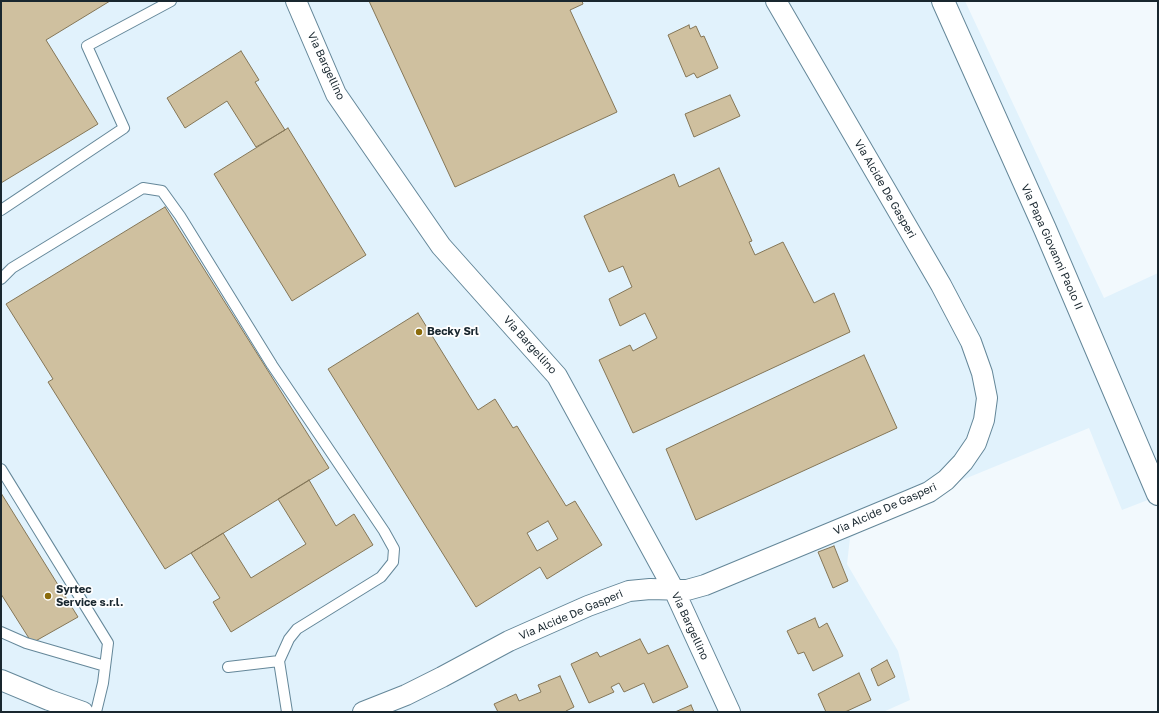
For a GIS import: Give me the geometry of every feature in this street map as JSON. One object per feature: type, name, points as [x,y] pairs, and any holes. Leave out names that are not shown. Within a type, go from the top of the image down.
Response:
[{"type":"main road","name":"Via Papa Giovanni Paolo II","points":[[943,1],[1045,229],[1158,494]]},
{"type":"street","name":"Via Bargellino","points":[[296,1],[336,94],[441,246],[557,376],[674,590],[730,712]]},
{"type":"street","name":"Via Alcide De Gasperi","points":[[363,712],[406,695],[509,641],[588,606],[629,591],[650,589],[687,590],[705,585],[929,492],[946,480],[964,462],[976,443],[984,420],[987,398],[978,359],[971,342],[940,285],[776,1]]},
{"type":"street","points":[[1,680],[83,712]]},
{"type":"lane","points":[[1,210],[124,128],[87,46],[171,1]]},
{"type":"lane","points":[[1,279],[12,268],[143,188],[162,191],[180,216],[272,365],[384,531],[394,549],[393,562],[381,577],[298,629],[289,639],[279,661],[287,712]]},
{"type":"lane","points":[[1,469],[108,643],[103,683],[96,712]]},
{"type":"lane","points":[[1,632],[26,642],[105,666]]},
{"type":"lane","points":[[228,667],[279,661]]},
{"type":"shaded area","points":[[1,1],[965,1],[1104,298],[1158,273],[1158,496],[1122,510],[1089,428],[940,489],[850,538],[847,564],[898,651],[910,700],[883,712],[1,712]]},
{"type":"building","points":[[1,1],[110,1],[46,40],[98,124],[1,183]]},
{"type":"building","points":[[369,1],[582,1],[583,4],[570,10],[617,112],[455,187]]},
{"type":"building","points":[[689,25],[690,29],[696,26],[701,37],[704,36],[718,68],[697,78],[694,73],[686,77],[668,35]]},
{"type":"building","points":[[241,51],[259,80],[255,82],[285,130],[256,147],[227,101],[185,128],[167,98]]},
{"type":"building","points":[[730,95],[740,116],[694,137],[685,114]]},
{"type":"building","points":[[288,128],[366,255],[292,301],[214,174]]},
{"type":"building","points":[[719,168],[752,241],[749,242],[755,255],[783,242],[814,303],[834,293],[850,332],[633,433],[599,360],[630,345],[633,351],[657,338],[645,313],[620,326],[609,299],[632,287],[623,266],[609,272],[584,216],[674,174],[679,187]]},
{"type":"building","points":[[165,207],[329,468],[165,569],[48,382],[53,379],[6,304]]},
{"type":"building","points":[[418,313],[478,410],[495,399],[513,428],[517,426],[566,506],[575,501],[602,545],[547,579],[540,567],[476,607],[328,369]],"holes":[[[548,521],[558,539],[537,551],[527,533]]]},
{"type":"building","points":[[864,355],[897,428],[696,520],[666,449]]},
{"type":"building","points":[[309,480],[336,526],[354,514],[373,545],[231,632],[213,602],[220,598],[191,553],[223,533],[251,578],[306,544],[278,499]]},
{"type":"building","points":[[1,493],[78,617],[32,643],[1,594]]},
{"type":"building","points":[[834,546],[848,581],[833,588],[818,552]]},
{"type":"building","points":[[815,618],[819,628],[827,623],[843,656],[813,671],[804,652],[798,654],[787,631]]},
{"type":"building","points":[[640,639],[648,654],[668,645],[688,687],[653,703],[644,683],[624,692],[619,683],[611,687],[614,692],[589,703],[571,664],[597,652],[600,657]]},
{"type":"building","points":[[887,660],[895,677],[878,686],[871,669]]},
{"type":"building","points":[[859,673],[871,700],[845,712],[826,712],[818,694]]},
{"type":"building","points":[[560,676],[574,707],[566,711],[567,712],[498,712],[494,704],[516,694],[519,701],[541,692],[538,685]]},
{"type":"building","points":[[691,705],[694,712],[675,712]]},
{"type":"place","name":"Becky Srl","points":[[419,332]]},
{"type":"place","name":"Syrtec Service s.r.l.","points":[[48,596]]}]
